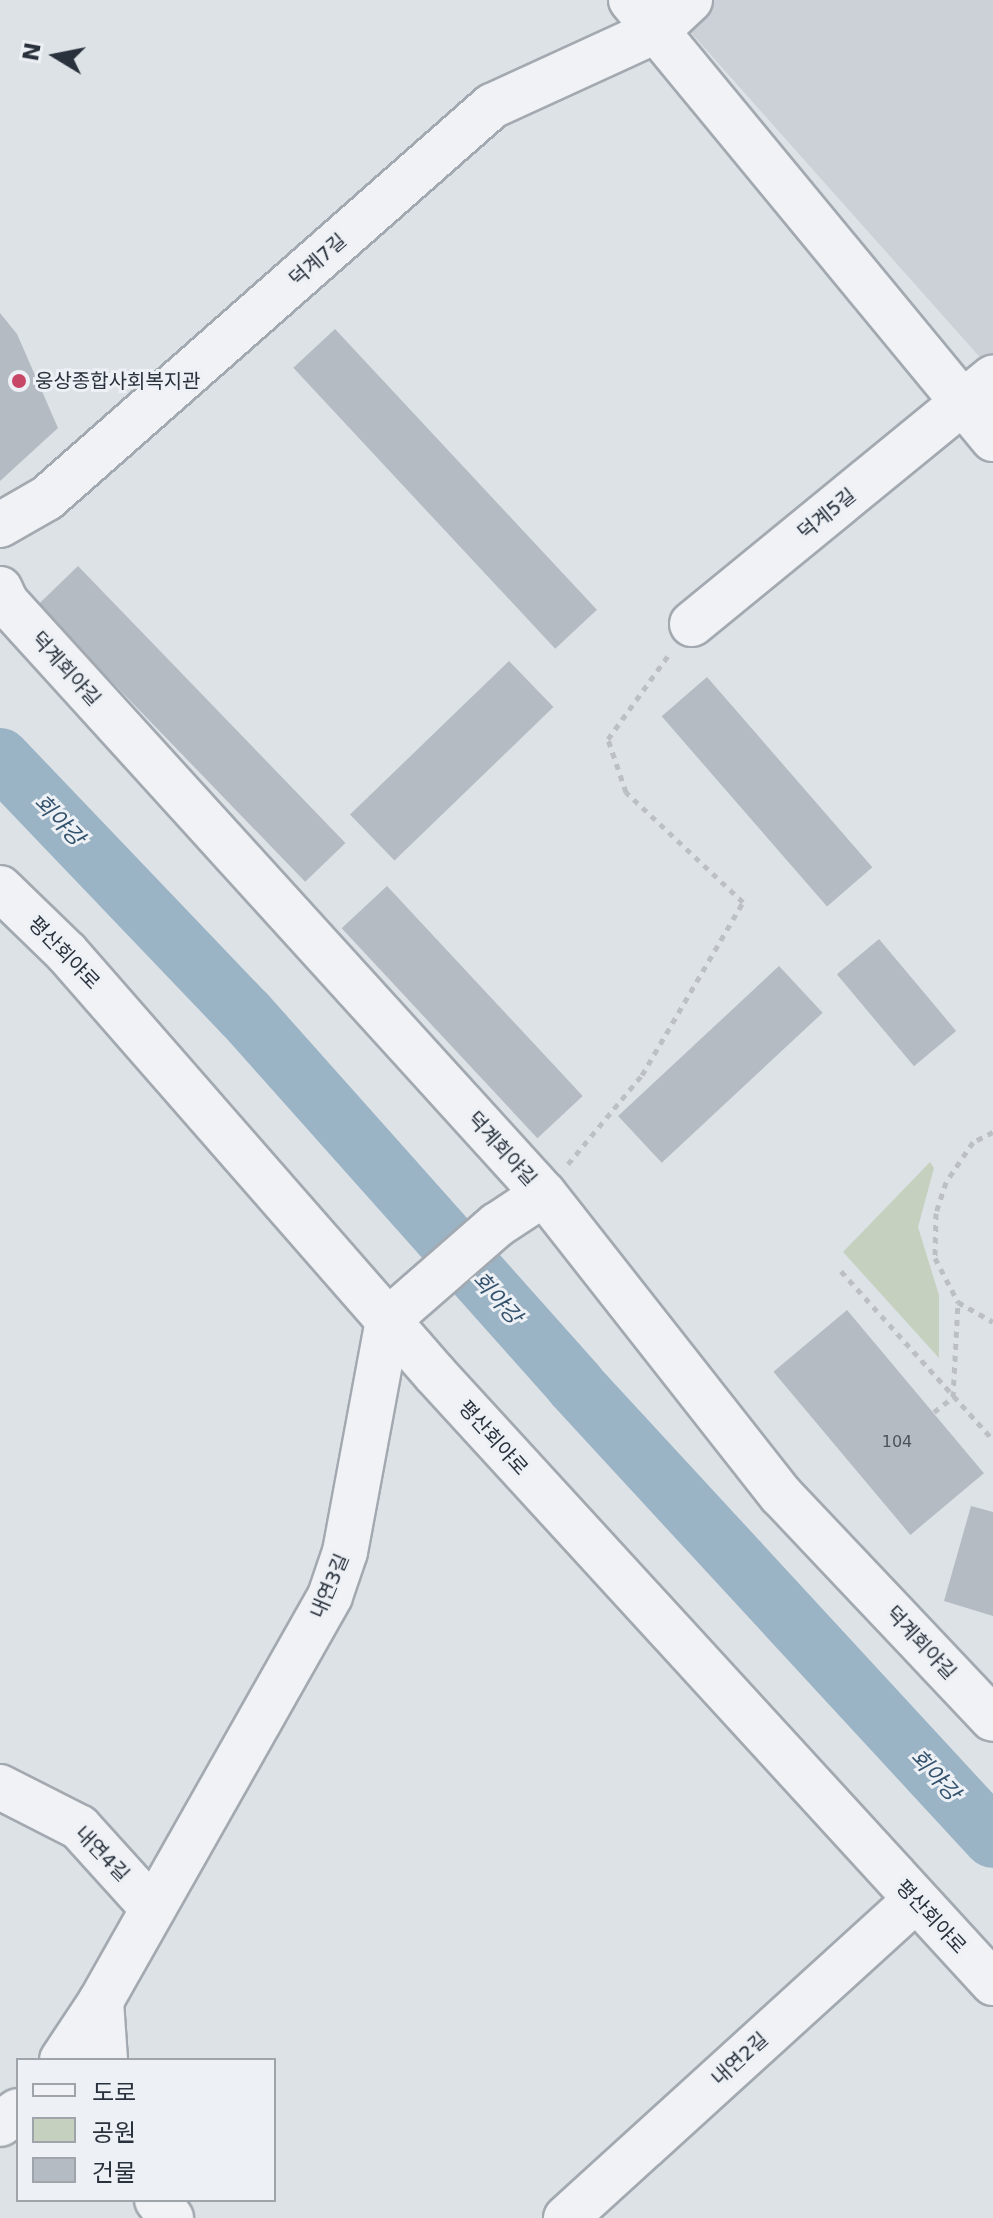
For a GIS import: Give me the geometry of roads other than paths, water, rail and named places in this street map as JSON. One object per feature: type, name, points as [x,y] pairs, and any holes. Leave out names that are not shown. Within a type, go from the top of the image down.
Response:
[{"type":"street","name":"덕계7길","points":[[0,525],[47,498],[492,106],[644,15],[690,0]]},
{"type":"street","points":[[644,15],[977,391],[993,439]]},
{"type":"street","name":"덕계5길","points":[[692,624],[977,391]]},
{"type":"street","name":"덕계회야길","points":[[0,589],[16,614],[544,1194],[781,1495],[993,1719]]},
{"type":"street","name":"평산회야로","points":[[0,888],[67,953],[402,1308],[915,1900],[993,1983]]},
{"type":"street","points":[[402,1308],[497,1225],[544,1194]]},
{"type":"street","name":"내연3길","points":[[63,2058],[101,2001],[330,1596],[345,1552],[402,1308]]},
{"type":"street","name":"내연4길","points":[[0,1787],[79,1827],[153,1909]]},
{"type":"street","name":"내연2길","points":[[566,2218],[915,1900]]},
{"type":"street","points":[[101,2001],[105,2058]]},
{"type":"street","points":[[159,2202],[171,2218]]},
{"type":"waterway","name":"회야강","points":[[0,758],[245,1014],[575,1385],[993,1838]]},
{"type":"place","name":"웅상종합사회복지관","points":[[19,381]]}]
